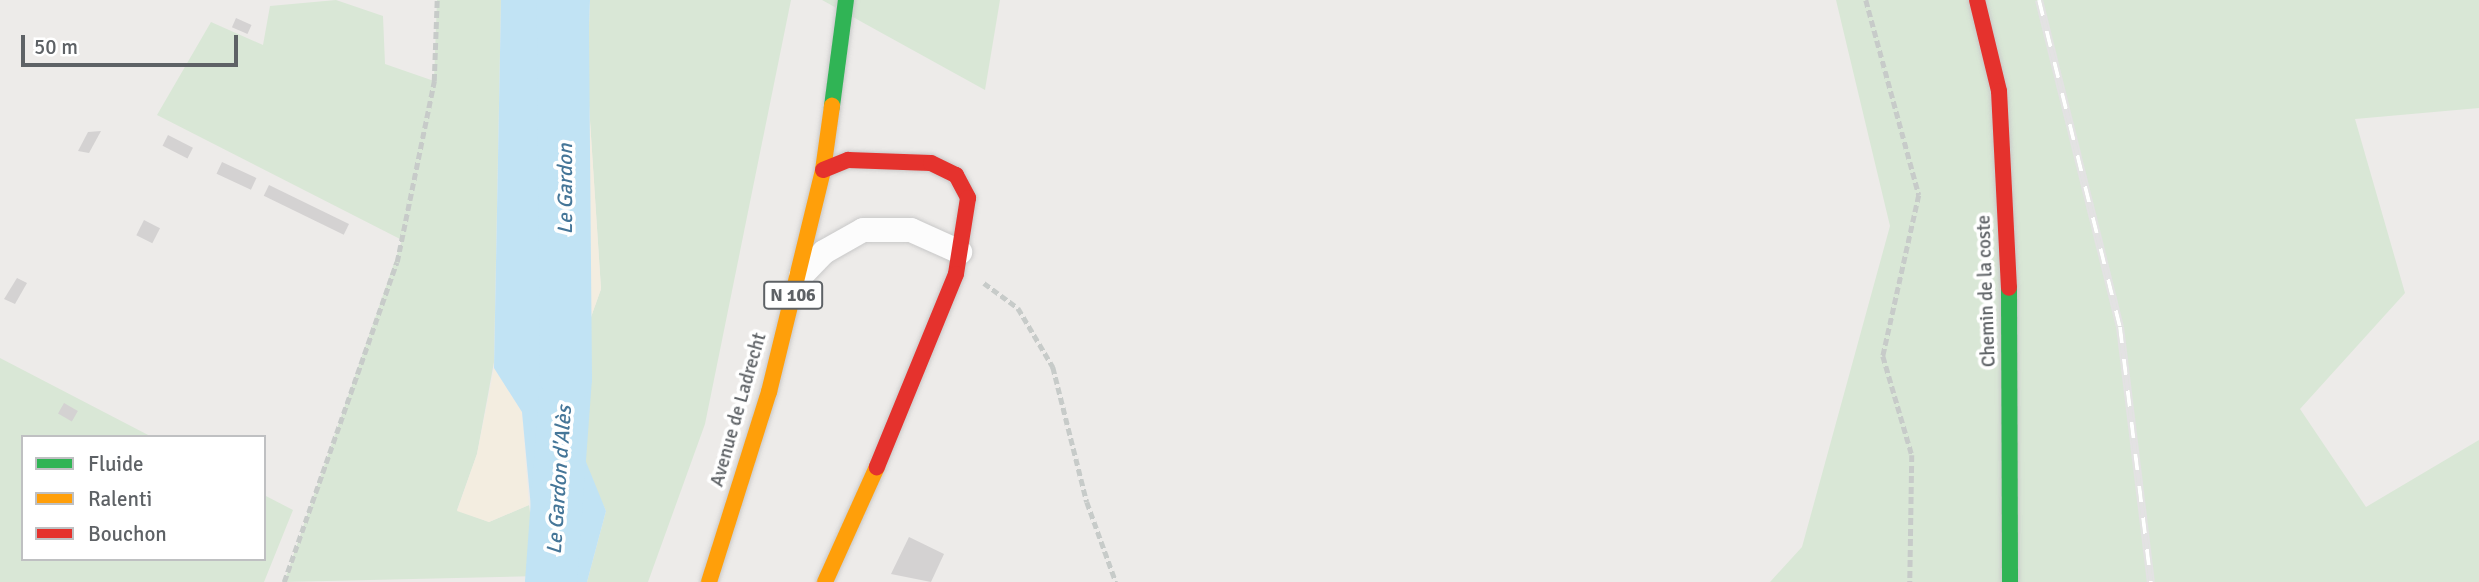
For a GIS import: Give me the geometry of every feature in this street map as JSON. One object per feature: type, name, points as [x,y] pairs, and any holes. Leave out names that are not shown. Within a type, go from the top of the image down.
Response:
[{"type":"street","name":"Avenue de Ladrecht","points":[[709,582],[769,392],[823,170],[846,0]]},
{"type":"street","name":"Chemin de la coste","points":[[1977,0],[1999,91],[2012,346],[2010,582]]},
{"type":"street","points":[[823,170],[848,160],[894,158],[931,163],[956,175],[968,198],[958,263],[920,373],[825,582]]},
{"type":"street","points":[[796,282],[824,252],[863,230],[911,230],[958,263]]},
{"type":"path","points":[[284,582],[397,262],[434,81],[436,0]]},
{"type":"path","points":[[1866,0],[1919,195],[1883,356],[1912,455],[1910,582]]},
{"type":"path","points":[[958,263],[1018,308],[1053,367],[1087,502],[1116,582]]},
{"type":"green space","points":[[336,0],[383,16],[385,64],[434,81],[437,0],[501,0],[494,362],[477,454],[457,510],[489,522],[529,505],[539,576],[284,582],[402,240],[157,115],[211,22],[263,45],[270,6]]},
{"type":"green space","points":[[590,0],[791,0],[705,424],[648,582],[587,582],[606,511],[579,452],[581,345],[601,289],[587,75]]},
{"type":"green space","points":[[822,0],[1000,0],[985,90]]},
{"type":"green space","points":[[1836,0],[2479,0],[2479,108],[2355,119],[2405,293],[2300,409],[2366,507],[2479,440],[2479,582],[1770,582],[1802,547],[1890,226]]},
{"type":"green space","points":[[0,358],[148,435],[21,435],[21,561],[266,561],[266,496],[293,510],[264,582],[0,582]]},
{"type":"sand","points":[[587,75],[601,289],[581,345],[579,452],[556,388],[549,233]]},
{"type":"sand","points":[[494,368],[522,412],[529,505],[489,522],[457,511],[477,454]]},
{"type":"water","name":"Le Gardon d'Alès","points":[[501,0],[590,0],[587,75],[549,233],[556,388],[606,511],[587,582],[538,582],[522,412],[494,368]]},
{"type":"building","points":[[236,18],[252,25],[247,34],[232,27]]},
{"type":"building","points":[[101,131],[89,153],[78,151],[88,132]]},
{"type":"building","points":[[168,135],[193,148],[188,158],[163,146]]},
{"type":"building","points":[[222,162],[256,178],[251,190],[217,174]]},
{"type":"building","points":[[269,185],[349,224],[344,235],[264,196]]},
{"type":"building","points":[[144,220],[160,228],[152,243],[136,235]]},
{"type":"building","points":[[17,278],[27,283],[15,304],[4,299]]},
{"type":"building","points":[[64,403],[78,411],[72,421],[58,413]]},
{"type":"building","points":[[909,537],[944,554],[931,582],[891,574]]},
{"type":"waterway","name":"Le Gardon","points":[[551,582],[566,378],[563,0]]},
{"type":"railway","points":[[2039,0],[2120,327],[2151,582]]},
{"type":"traffic: fast","points":[[832,106],[846,0]]},
{"type":"traffic: fast","points":[[2009,288],[2010,582]]},
{"type":"traffic: slow","points":[[709,582],[769,392],[823,170],[832,106]]},
{"type":"traffic: slow","points":[[825,582],[877,467]]},
{"type":"traffic: jam","points":[[1977,0],[1999,91],[2009,288]]},
{"type":"traffic: jam","points":[[823,170],[848,160],[931,163],[956,175],[968,198],[956,274],[877,467]]}]
